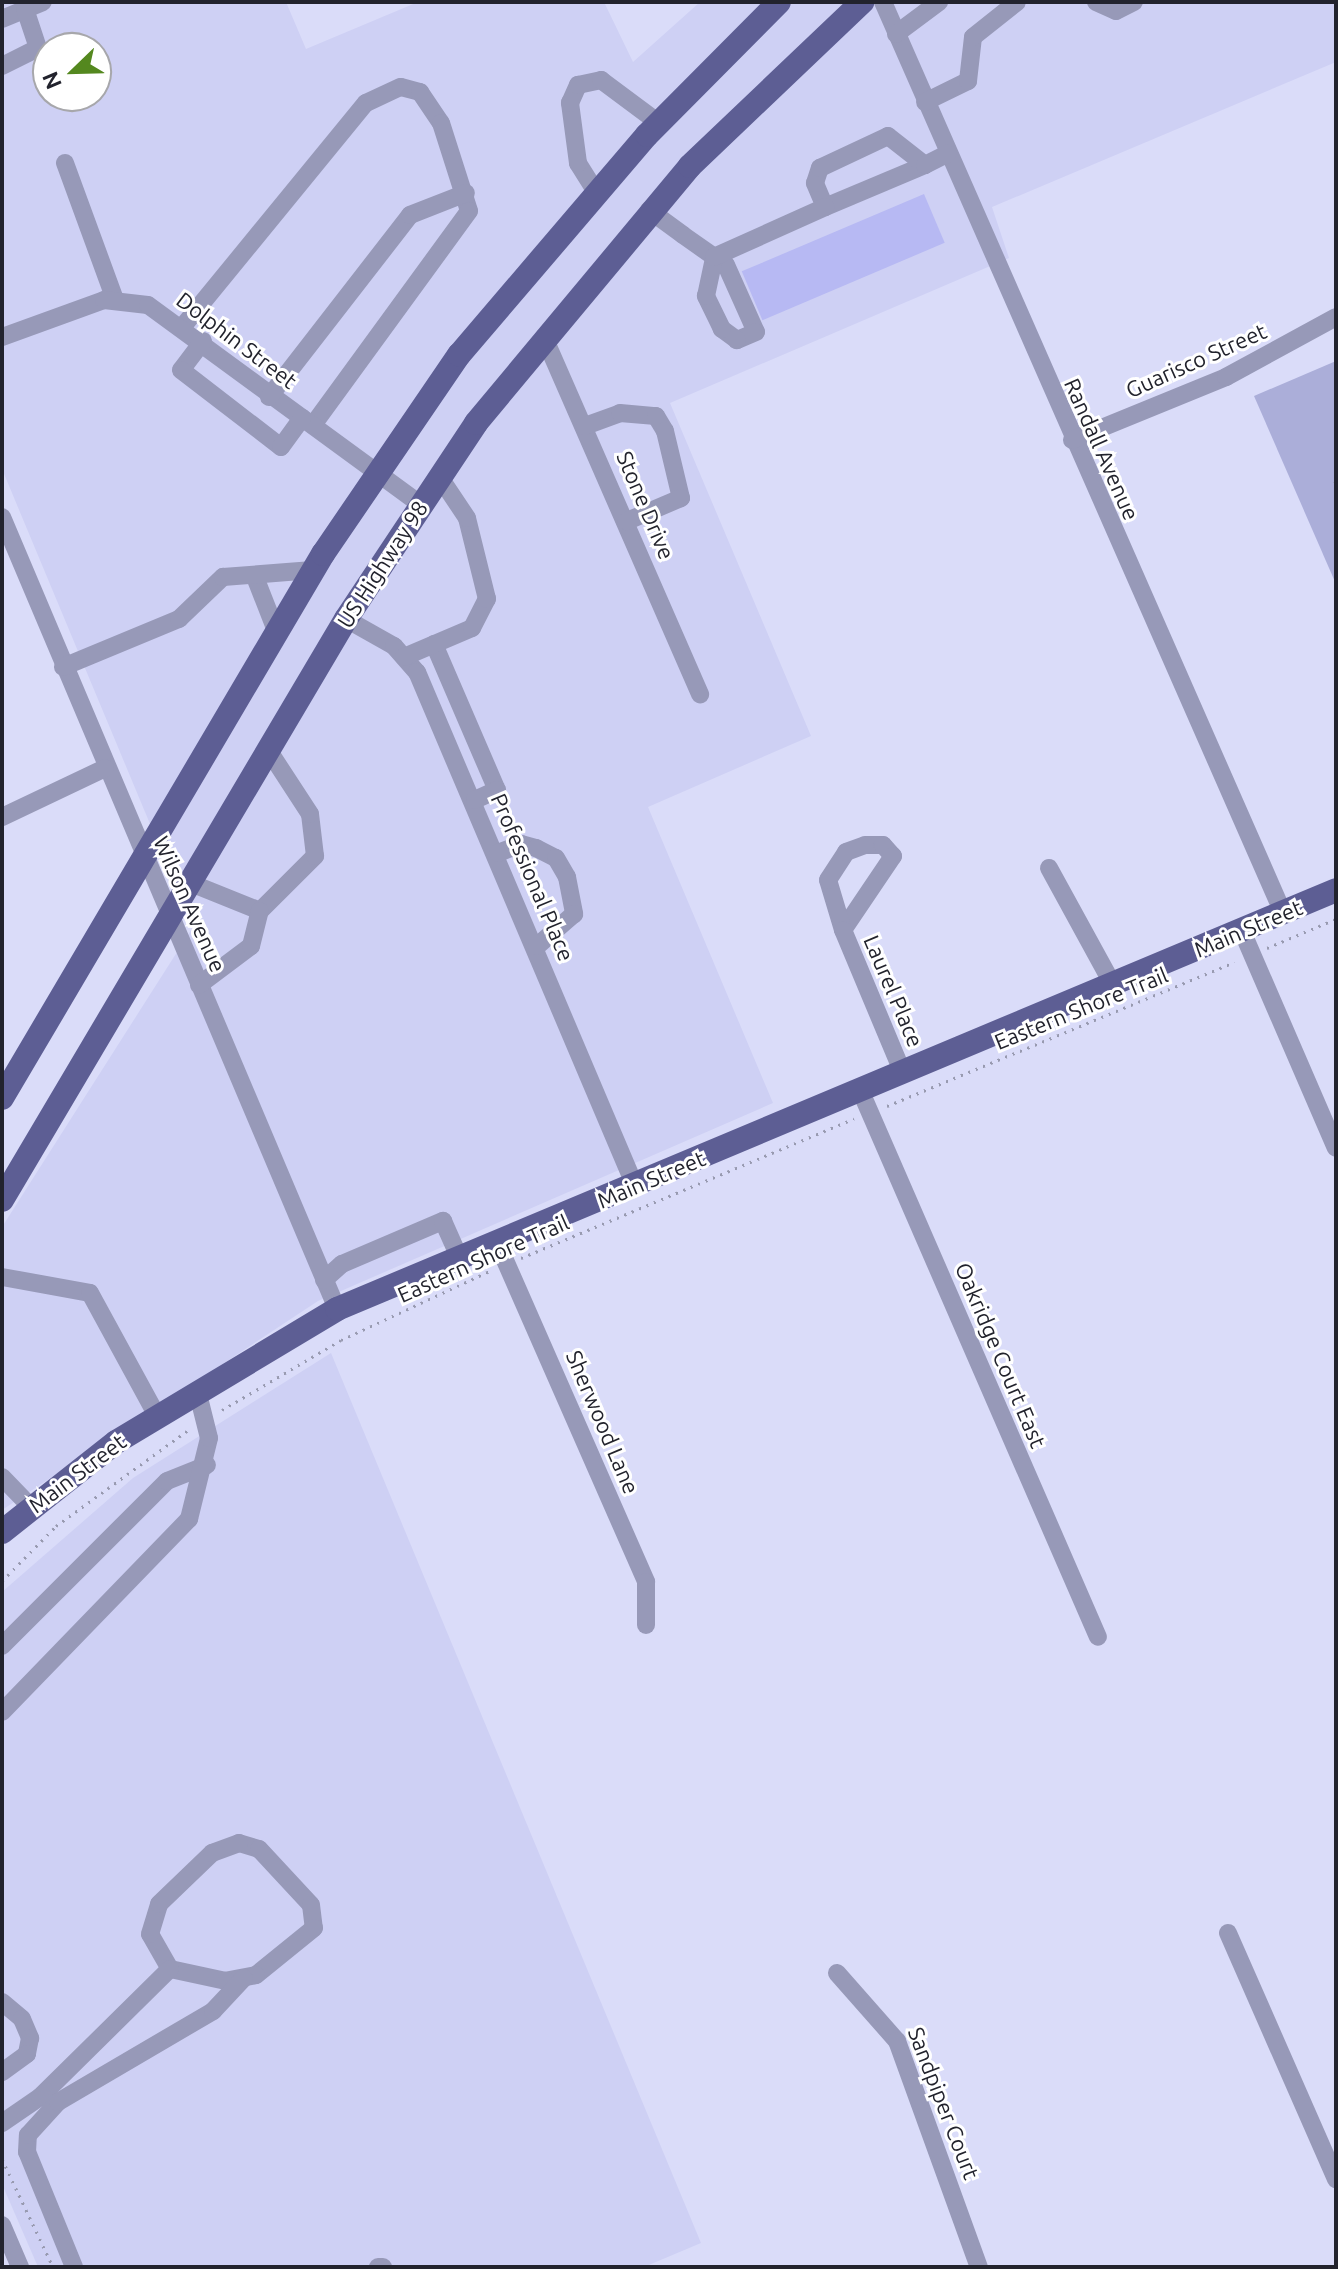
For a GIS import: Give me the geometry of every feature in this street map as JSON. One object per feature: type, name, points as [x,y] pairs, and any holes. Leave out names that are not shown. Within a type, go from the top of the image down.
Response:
[{"type":"main road","points":[[2,1098],[313,570],[459,355],[596,192],[659,123],[779,2]]},
{"type":"main road","name":"US Highway 98","points":[[2,1200],[173,918],[346,619],[439,476],[544,337],[649,210],[862,2]]},
{"type":"main road","name":"Main Street","points":[[2,1532],[30,1506],[157,1416],[337,1309],[459,1257],[502,1253],[635,1186],[865,1102],[902,1071],[1336,890]]},
{"type":"street","name":"Randall Avenue","points":[[883,2],[1072,440],[1283,913]]},
{"type":"street","points":[[896,34],[939,2]]},
{"type":"street","points":[[925,102],[968,81],[973,37],[1017,2]]},
{"type":"street","points":[[1096,2],[1116,11],[1134,2]]},
{"type":"street","points":[[2,19],[33,5],[38,48],[2,66]]},
{"type":"street","points":[[596,192],[578,163],[570,103],[578,85],[601,80],[659,123]]},
{"type":"street","points":[[184,325],[366,103],[382,92],[420,92],[434,106],[466,193],[469,211],[460,228],[307,422],[281,447],[181,370],[203,341]]},
{"type":"street","points":[[825,207],[815,183],[820,168],[888,136],[925,165]]},
{"type":"street","points":[[649,210],[714,257],[947,154]]},
{"type":"street","points":[[2,337],[115,300],[65,163]]},
{"type":"street","points":[[269,397],[410,215],[466,193]]},
{"type":"street","name":"Dolphin Street","points":[[115,300],[148,305],[184,325],[269,397],[420,504]]},
{"type":"street","name":"Guarisco Street","points":[[1072,440],[1226,377],[1336,317]]},
{"type":"street","name":"Stone Drive","points":[[544,337],[700,694]]},
{"type":"street","points":[[585,426],[620,413],[656,416],[665,431],[681,498],[627,521]]},
{"type":"street","points":[[346,619],[404,657],[472,628],[487,599],[467,518],[439,476]]},
{"type":"street","name":"Wilson Avenue","points":[[2,517],[144,861],[173,918],[337,1309]]},
{"type":"street","points":[[63,667],[179,619],[223,577],[255,577],[313,570]]},
{"type":"street","points":[[255,577],[277,633]]},
{"type":"street","points":[[434,644],[497,790],[475,800]]},
{"type":"street","name":"Professional Place","points":[[404,657],[475,800],[635,1186]]},
{"type":"street","points":[[199,985],[251,946],[260,911],[315,856],[310,814],[269,751]]},
{"type":"street","points":[[2,817],[105,768]]},
{"type":"street","points":[[498,853],[521,844],[536,848],[556,858],[567,877],[574,914],[537,946]]},
{"type":"street","name":"Laurel Place","points":[[843,930],[893,856],[883,845],[846,852],[828,880],[843,930],[902,1071]]},
{"type":"street","points":[[1049,868],[1113,985]]},
{"type":"street","points":[[193,884],[260,911]]},
{"type":"street","points":[[1242,931],[1336,1148]]},
{"type":"street","name":"Oakridge Court East","points":[[865,1102],[1098,1637]]},
{"type":"street","points":[[324,1280],[342,1264],[443,1221],[459,1257]]},
{"type":"street","name":"Sherwood Lane","points":[[502,1253],[646,1582],[646,1625]]},
{"type":"street","points":[[2,1277],[90,1293],[157,1416]]},
{"type":"street","points":[[2,1712],[189,1519],[207,1465],[204,1420],[197,1390]]},
{"type":"street","points":[[2,1646],[167,1481],[207,1465]]},
{"type":"street","points":[[2,1477],[30,1506]]},
{"type":"street","points":[[74,2267],[27,2152],[28,2135],[58,2102],[213,2011],[244,1978],[314,1928],[311,1905],[259,1849],[239,1843],[212,1853],[159,1904],[150,1934],[170,1969],[226,1981],[244,1978]]},
{"type":"street","points":[[1228,1933],[1336,2179]]},
{"type":"street","points":[[2,2123],[40,2097],[170,1969]]},
{"type":"street","name":"Sandpiper Court","points":[[837,1973],[897,2041],[979,2267]]},
{"type":"street","points":[[2,2002],[22,2019],[30,2038],[27,2054],[2,2072]]},
{"type":"street","points":[[2,2225],[20,2267]]},
{"type":"path","name":"Eastern Shore Trail","points":[[2,1581],[56,1526],[204,1420],[341,1340],[502,1253],[865,1102],[1251,955],[1336,919]]},
{"type":"path","points":[[2,2159],[53,2267]]},
{"type":"shaded area","points":[[2,2],[286,2],[306,49],[418,2],[604,2],[633,62],[700,2],[1336,2],[1336,62],[992,207],[1009,258],[670,403],[811,736],[648,807],[773,1103],[318,1301],[2,1510],[2,1227],[193,927],[2,469]]},
{"type":"shaded area","points":[[1336,361],[1336,584],[1254,396]]},
{"type":"shaded area","points":[[331,1353],[701,2243],[644,2267],[38,2267],[2,2184],[2,1592],[133,1478]]},
{"type":"building","points":[[924,194],[945,243],[762,320],[742,271]]}]
